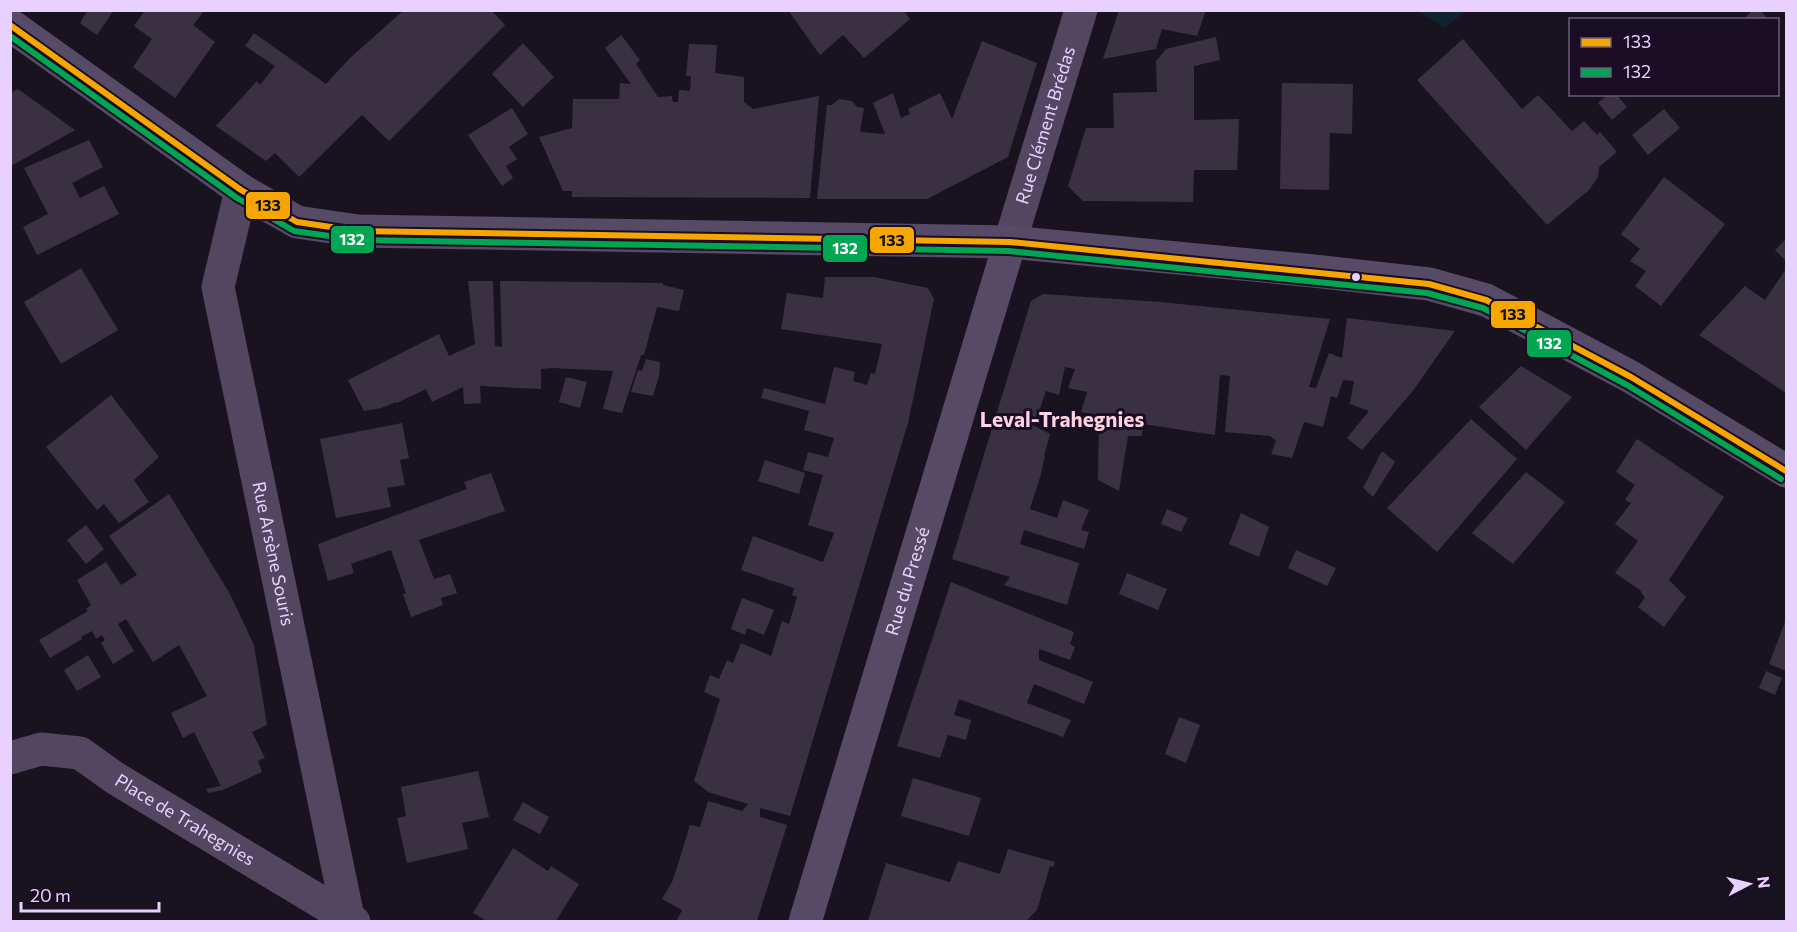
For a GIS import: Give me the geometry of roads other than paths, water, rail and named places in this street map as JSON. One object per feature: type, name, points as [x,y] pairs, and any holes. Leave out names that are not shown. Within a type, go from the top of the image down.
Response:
[{"type":"street","name":"Rue Clément Brédas","points":[[1010,242],[1081,10]]},
{"type":"street","points":[[10,25],[241,190],[297,222],[358,231],[1010,242],[1428,284],[1485,300],[1631,377],[1786,471]]},
{"type":"street","name":"Rue Arsène Souris","points":[[241,190],[218,287],[351,919]]},
{"type":"street","name":"Rue du Pressé","points":[[806,921],[1010,242]]},
{"type":"street","name":"Place de Trahegnies","points":[[10,758],[41,749],[80,753],[125,784],[351,919]]},
{"type":"district","name":"Leval-Trahegnies","points":[[1062,420]]}]
